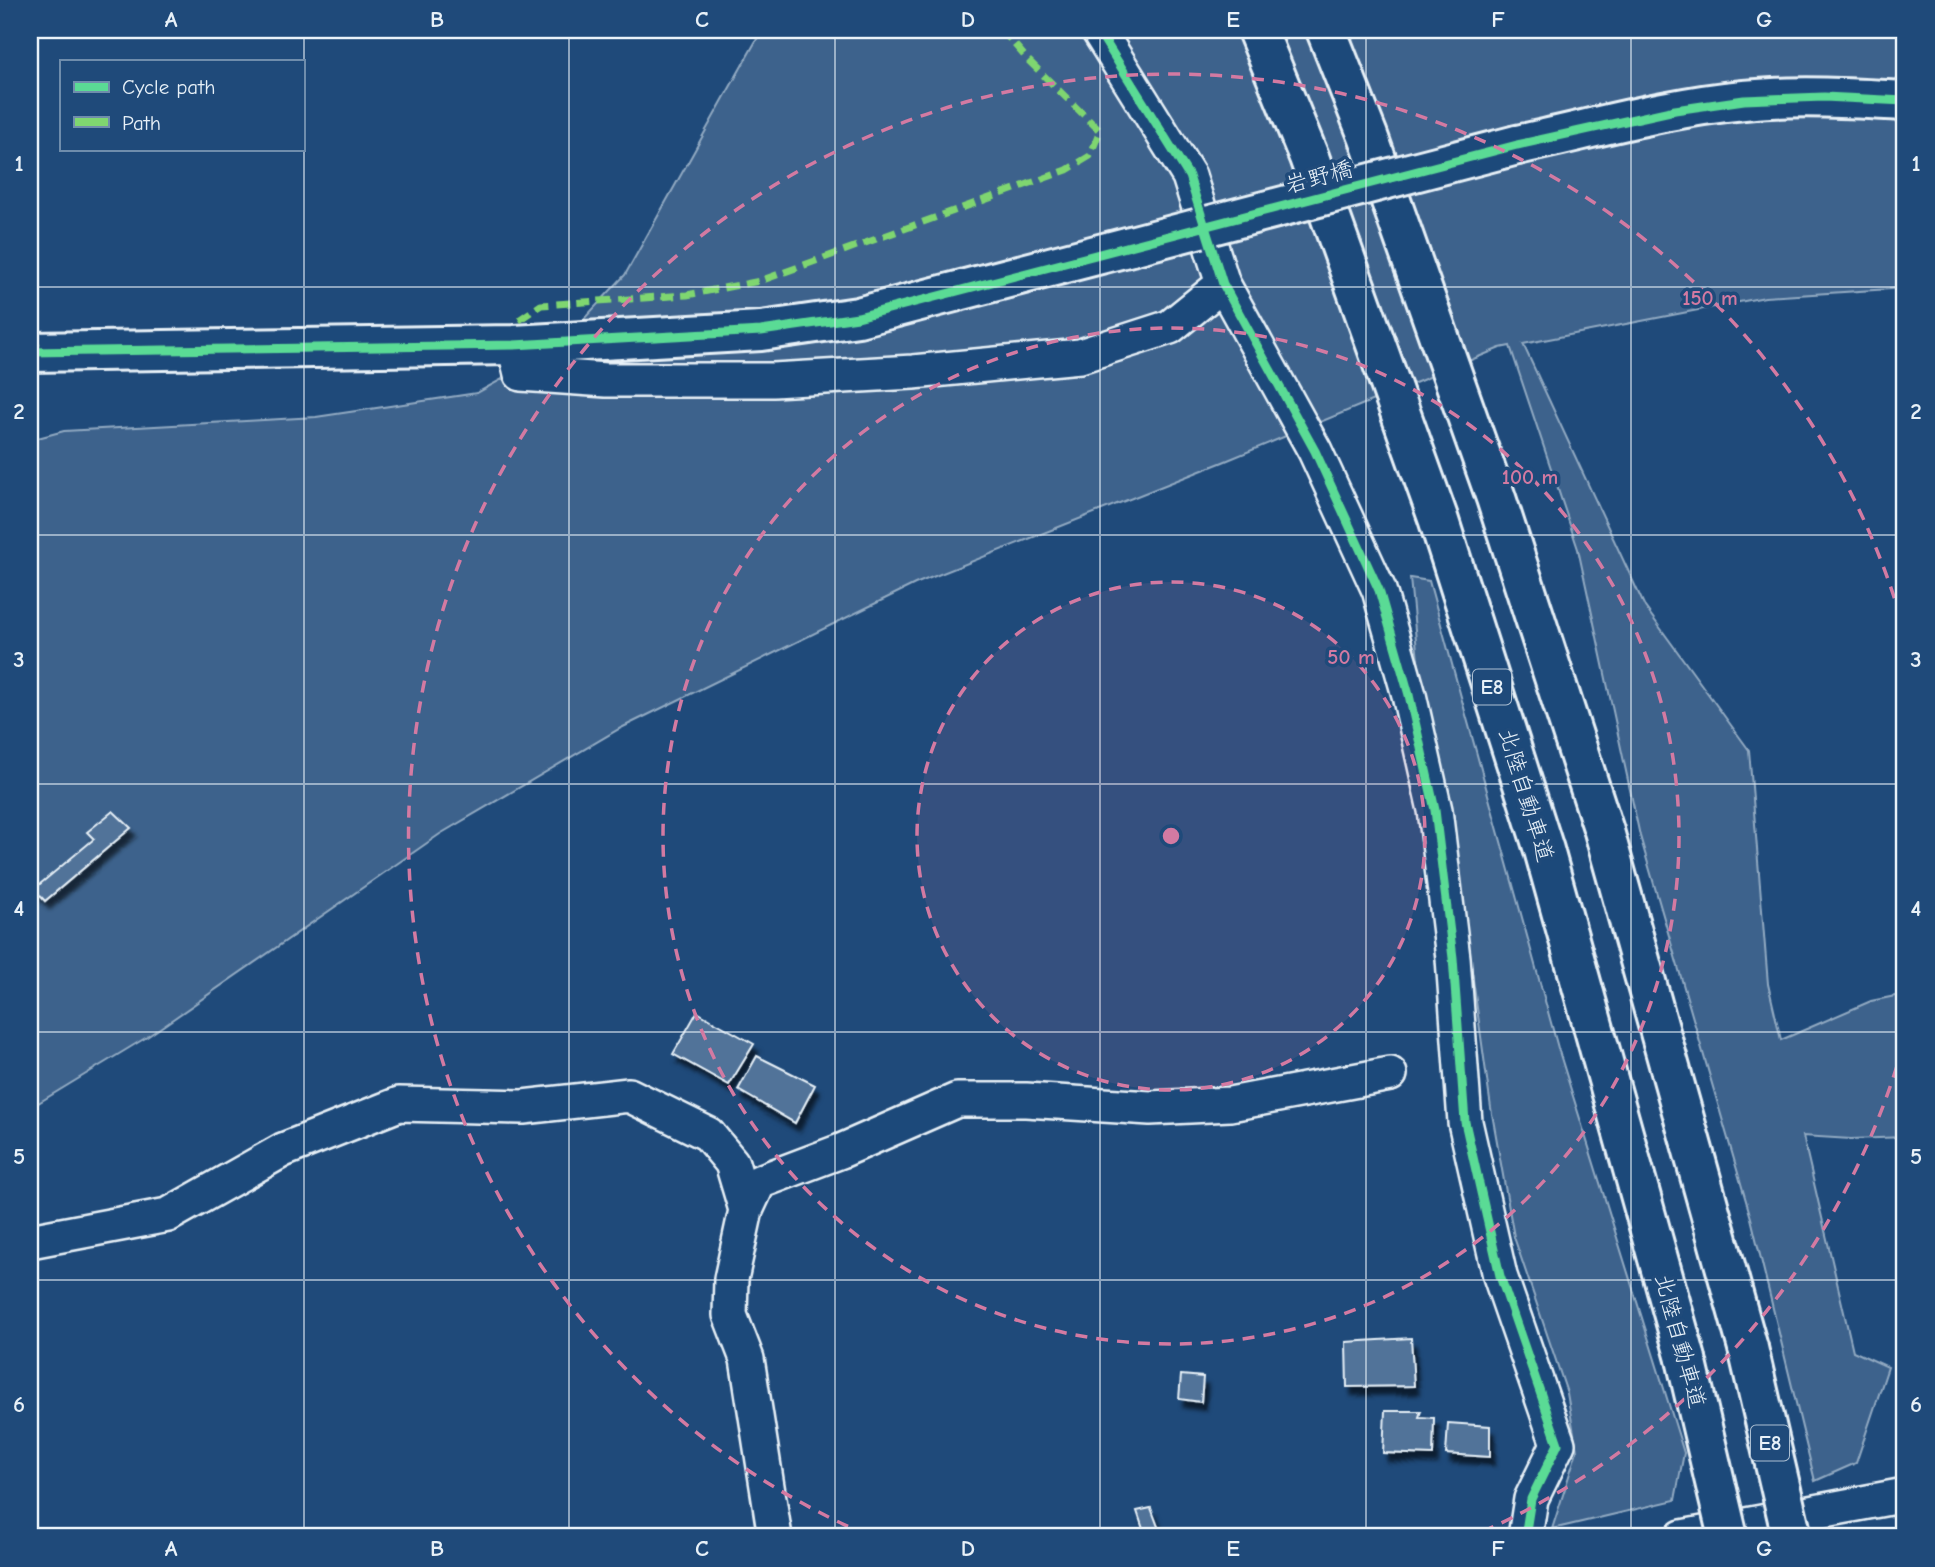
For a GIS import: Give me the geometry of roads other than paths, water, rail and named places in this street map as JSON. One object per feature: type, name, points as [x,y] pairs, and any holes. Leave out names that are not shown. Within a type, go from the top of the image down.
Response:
[{"type":"main road","name":"北陸自動車道","points":[[1257,30],[1309,157],[1442,531],[1544,850],[1686,1359],[1728,1537]]},
{"type":"main road","name":"E8","points":[[1326,30],[1368,136],[1496,498],[1604,831],[1748,1348],[1792,1537]]},
{"type":"main road","name":"岩野橋","points":[[30,352],[514,345],[761,331],[858,317],[1517,145],[1675,110],[1744,100],[1824,97],[1905,101]]},
{"type":"street","points":[[1098,30],[1189,176],[1223,284],[1315,451],[1379,590],[1409,695],[1435,810],[1453,958],[1465,1122],[1500,1276],[1558,1444],[1531,1499],[1525,1537]]},
{"type":"street","points":[[514,345],[522,374],[606,380],[773,380],[913,372],[1080,356],[1170,327],[1223,284]]},
{"type":"street","points":[[775,1537],[747,1359],[730,1315],[731,1279],[746,1210],[759,1182],[841,1151],[957,1100],[1026,1100],[1150,1108],[1230,1104],[1390,1074]]},
{"type":"street","points":[[30,1241],[168,1215],[283,1150],[399,1104],[523,1107],[629,1095],[708,1134],[732,1163],[746,1210]]},
{"type":"street","points":[[1682,1537],[1905,1495]]}]
